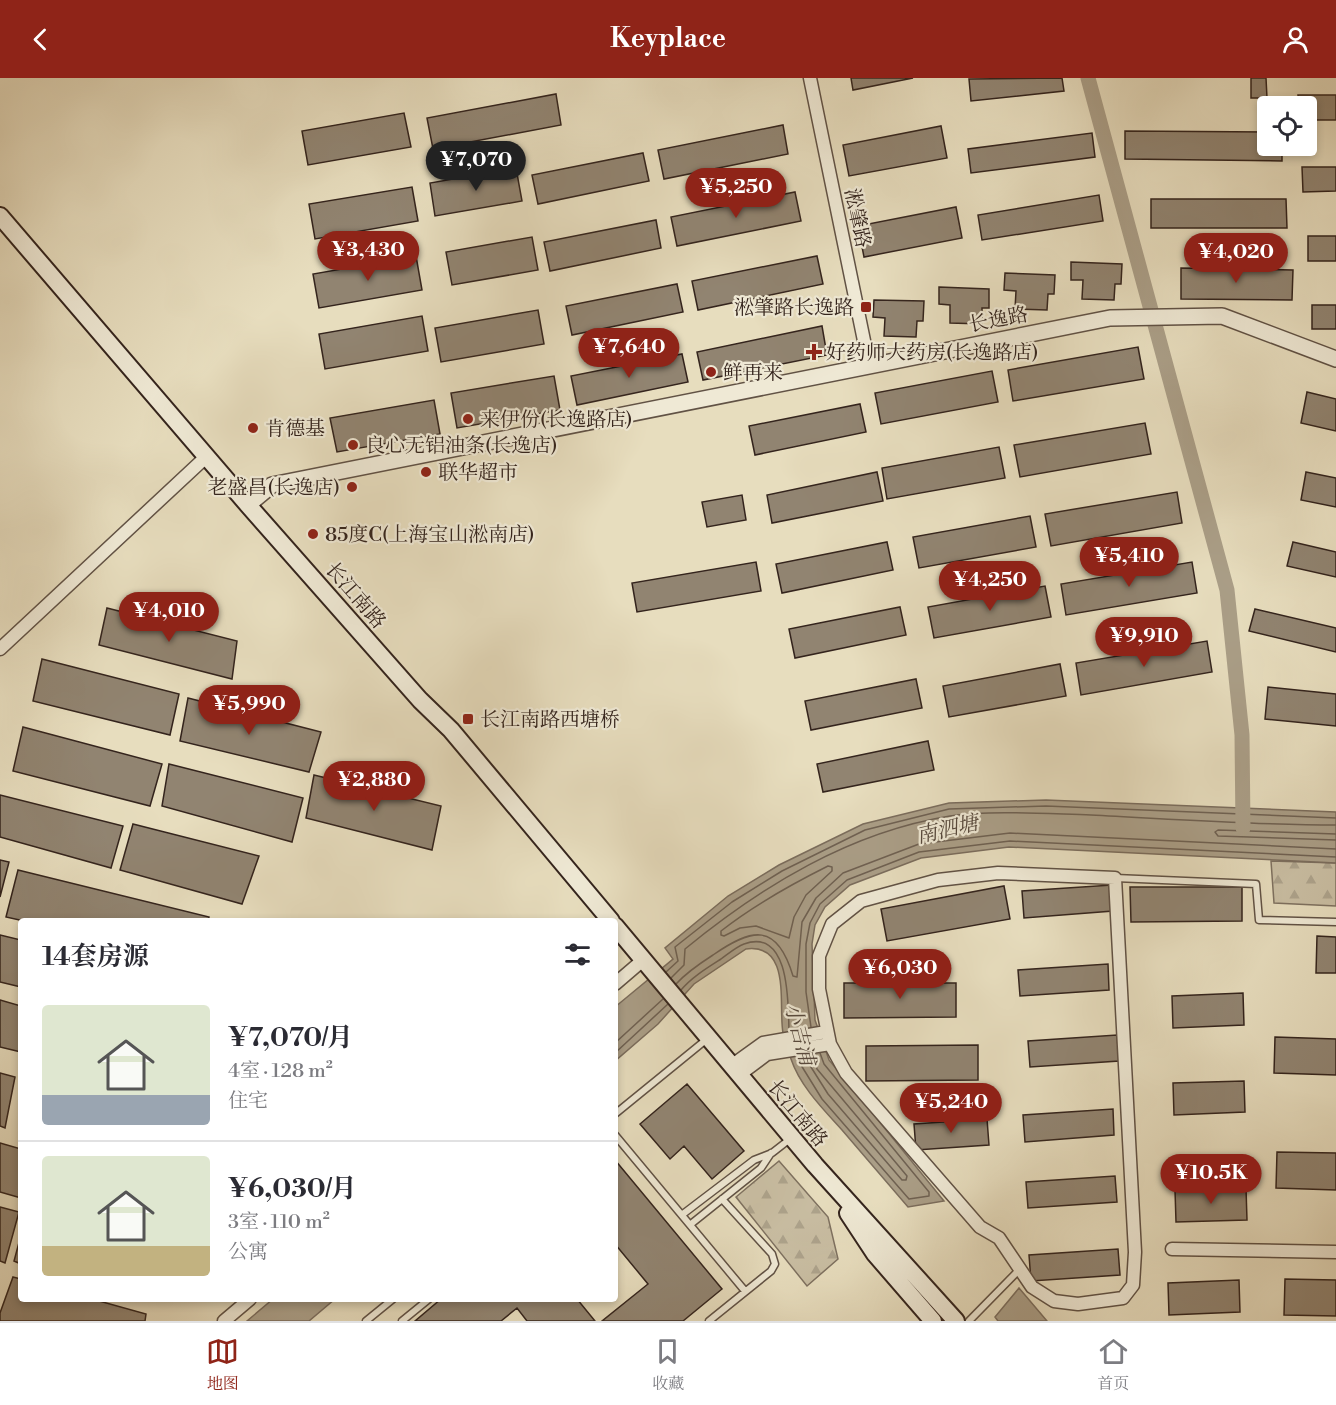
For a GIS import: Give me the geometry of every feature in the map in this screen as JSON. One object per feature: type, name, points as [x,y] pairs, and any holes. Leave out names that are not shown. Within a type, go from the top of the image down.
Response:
[{"type":"main road","name":"长江南路","points":[[0,216],[248,505],[420,700],[451,730],[608,918]]},
{"type":"main road","name":"长江南路","points":[[618,930],[792,1138],[956,1321]]},
{"type":"main road","points":[[816,1165],[875,1254],[933,1321]]},
{"type":"street","name":"淞肇路","points":[[810,78],[869,365]]},
{"type":"street","name":"长逸路","points":[[248,505],[272,485],[1110,318],[1221,316],[1336,359]]},
{"type":"street","points":[[0,649],[207,456]]},
{"type":"street","points":[[998,873],[1115,878],[1135,1252],[1133,1285],[1123,1298],[1078,1304],[1054,1301],[1032,1287],[999,1238],[980,1227],[846,1072],[822,1039],[819,956],[832,924],[861,901],[938,880],[998,873]]},
{"type":"street","points":[[618,981],[643,960]]},
{"type":"street","points":[[735,1071],[763,1043],[771,1047],[822,1039]]},
{"type":"street","points":[[1172,1249],[1336,1252]]},
{"type":"street","points":[[224,1321],[246,1302]]},
{"type":"lane","points":[[1115,878],[1256,884],[1258,920],[1336,922]]},
{"type":"lane","points":[[618,1111],[704,1035]]},
{"type":"lane","points":[[683,1214],[754,1160],[772,1153],[792,1138]]},
{"type":"lane","points":[[618,1141],[683,1214],[745,1291]]},
{"type":"lane","points":[[691,1224],[761,1168],[772,1153]]},
{"type":"lane","points":[[709,1321],[771,1271],[775,1259],[722,1199]]},
{"type":"lane","points":[[969,1321],[1020,1269]]},
{"type":"lane","points":[[366,1321],[389,1302]]},
{"type":"lane","points":[[402,1321],[425,1302]]},
{"type":"green space","points":[[1271,861],[1336,863],[1336,906],[1274,903]]},
{"type":"green space","points":[[779,1161],[828,1217],[838,1259],[807,1286],[736,1197]]},
{"type":"water","points":[[1046,800],[1336,812],[1336,863],[1009,847],[921,858],[850,885],[825,907],[815,925],[812,944],[815,1020],[829,1060],[944,1201],[908,1207],[806,1088],[795,1069],[783,1033],[780,979],[777,966],[770,956],[761,950],[746,949],[694,984],[658,1024],[618,1058],[618,1005],[673,959],[665,948],[728,896],[779,865],[863,824],[949,803]]},
{"type":"water","points":[[1019,1288],[1047,1321],[998,1321],[995,1317]]},
{"type":"water","points":[[269,1302],[331,1302],[309,1321],[247,1321]]},
{"type":"building","points":[[851,78],[913,78],[853,90]]},
{"type":"building","points":[[1062,78],[1064,91],[971,101],[969,79]]},
{"type":"building","points":[[1251,78],[1266,78],[1267,96],[1251,98]]},
{"type":"building","points":[[556,94],[561,125],[433,149],[427,118]]},
{"type":"building","points":[[1336,95],[1336,120],[1317,120],[1317,96],[1298,96]]},
{"type":"building","points":[[404,113],[411,147],[308,165],[302,131]]},
{"type":"building","points":[[783,125],[788,154],[664,179],[658,150]]},
{"type":"building","points":[[941,126],[947,158],[849,176],[843,145]]},
{"type":"building","points":[[1125,131],[1257,132],[1257,156],[1282,156],[1282,161],[1125,159]]},
{"type":"building","points":[[1092,133],[1095,157],[971,173],[968,149]]},
{"type":"building","points":[[643,153],[649,181],[538,204],[532,175]]},
{"type":"building","points":[[1302,167],[1336,167],[1336,191],[1303,192]]},
{"type":"building","points":[[516,168],[522,201],[435,216],[430,183]]},
{"type":"building","points":[[412,187],[418,221],[315,239],[309,204]]},
{"type":"building","points":[[795,192],[801,221],[677,246],[671,217]]},
{"type":"building","points":[[1099,195],[1103,221],[982,240],[978,215]]},
{"type":"building","points":[[1151,199],[1286,199],[1287,228],[1151,228]]},
{"type":"building","points":[[956,207],[962,238],[864,257],[858,226]]},
{"type":"building","points":[[656,220],[661,248],[550,271],[544,242]]},
{"type":"building","points":[[1308,236],[1336,236],[1336,261],[1308,261]]},
{"type":"building","points":[[532,237],[538,270],[452,285],[446,252]]},
{"type":"building","points":[[416,256],[422,290],[319,308],[313,274]]},
{"type":"building","points":[[817,256],[823,284],[698,310],[692,281]]},
{"type":"building","points":[[1071,262],[1122,264],[1121,284],[1115,284],[1114,300],[1082,299],[1083,280],[1071,280]]},
{"type":"building","points":[[1181,268],[1293,270],[1292,300],[1181,299]]},
{"type":"building","points":[[1005,273],[1055,275],[1054,294],[1048,294],[1047,310],[1015,309],[1016,291],[1004,290]]},
{"type":"building","points":[[677,284],[683,312],[572,335],[566,306]]},
{"type":"building","points":[[939,287],[989,289],[989,308],[982,308],[982,324],[950,323],[950,305],[939,304]]},
{"type":"building","points":[[874,300],[924,301],[923,321],[917,321],[916,337],[884,336],[885,318],[873,317]]},
{"type":"building","points":[[1312,305],[1336,305],[1336,329],[1312,329]]},
{"type":"building","points":[[538,310],[544,344],[441,362],[435,328]]},
{"type":"building","points":[[422,316],[428,351],[325,369],[319,334]]},
{"type":"building","points":[[822,326],[827,355],[703,380],[697,352]]},
{"type":"building","points":[[1138,347],[1144,379],[1013,401],[1008,370]]},
{"type":"building","points":[[682,354],[688,382],[577,405],[571,376]]},
{"type":"building","points":[[992,371],[998,402],[881,424],[875,393]]},
{"type":"building","points":[[554,376],[560,410],[457,428],[451,393]]},
{"type":"building","points":[[1307,392],[1336,399],[1336,431],[1301,423]]},
{"type":"building","points":[[434,400],[440,434],[337,452],[330,418]]},
{"type":"building","points":[[860,404],[866,432],[755,455],[749,426]]},
{"type":"building","points":[[1145,423],[1151,454],[1020,477],[1014,445]]},
{"type":"building","points":[[999,447],[1005,478],[887,499],[882,468]]},
{"type":"building","points":[[877,472],[883,501],[772,523],[767,495]]},
{"type":"building","points":[[1306,472],[1336,478],[1336,507],[1301,500]]},
{"type":"building","points":[[1177,492],[1182,523],[1051,546],[1045,514]]},
{"type":"building","points":[[742,495],[746,520],[707,527],[702,502]]},
{"type":"building","points":[[1030,516],[1036,547],[919,568],[913,537]]},
{"type":"building","points":[[887,542],[893,570],[782,593],[776,564]]},
{"type":"building","points":[[1293,542],[1336,552],[1336,577],[1287,566]]},
{"type":"building","points":[[756,562],[761,591],[637,612],[632,583]]},
{"type":"building","points":[[1192,562],[1197,593],[1066,615],[1061,584]]},
{"type":"building","points":[[1045,586],[1051,617],[934,638],[928,607]]},
{"type":"building","points":[[900,607],[906,635],[795,658],[789,629]]},
{"type":"building","points":[[107,608],[237,641],[232,679],[99,645]]},
{"type":"building","points":[[1255,609],[1336,628],[1336,652],[1249,631]]},
{"type":"building","points":[[1207,641],[1212,672],[1081,695],[1076,663]]},
{"type":"building","points":[[42,659],[179,694],[170,735],[33,701]]},
{"type":"building","points":[[1060,664],[1066,696],[949,717],[943,686]]},
{"type":"building","points":[[916,679],[922,708],[811,730],[805,701]]},
{"type":"building","points":[[1268,687],[1336,694],[1336,726],[1265,719]]},
{"type":"building","points":[[188,698],[321,732],[309,772],[180,741]]},
{"type":"building","points":[[23,727],[162,764],[150,806],[13,771]]},
{"type":"building","points":[[928,741],[934,770],[823,792],[817,764]]},
{"type":"building","points":[[169,764],[303,798],[292,842],[162,806]]},
{"type":"building","points":[[314,775],[441,806],[432,850],[306,818]]},
{"type":"building","points":[[0,795],[123,826],[111,868],[0,837]]},
{"type":"building","points":[[133,824],[259,856],[242,904],[120,870]]},
{"type":"building","points":[[0,860],[9,862],[0,897]]},
{"type":"building","points":[[18,870],[209,917],[18,920],[6,917]]},
{"type":"building","points":[[1112,885],[1113,911],[1024,918],[1022,891]]},
{"type":"building","points":[[1004,886],[1010,919],[887,941],[881,909]]},
{"type":"building","points":[[1130,887],[1242,887],[1242,921],[1131,922]]},
{"type":"building","points":[[0,935],[18,939],[18,986],[0,982]]},
{"type":"building","points":[[1317,936],[1336,937],[1336,973],[1316,973]]},
{"type":"building","points":[[1108,964],[1109,990],[1020,996],[1018,970]]},
{"type":"building","points":[[844,983],[956,983],[956,1017],[844,1018]]},
{"type":"building","points":[[1243,993],[1244,1025],[1173,1028],[1172,996]]},
{"type":"building","points":[[0,1000],[18,1005],[18,1051],[0,1047]]},
{"type":"building","points":[[1117,1035],[1119,1061],[1030,1067],[1028,1041]]},
{"type":"building","points":[[1275,1037],[1336,1039],[1336,1075],[1274,1073]]},
{"type":"building","points":[[978,1045],[978,1080],[866,1081],[866,1046]]},
{"type":"building","points":[[0,1073],[15,1077],[5,1128],[0,1126]]},
{"type":"building","points":[[1244,1081],[1245,1112],[1174,1115],[1173,1083]]},
{"type":"building","points":[[687,1084],[744,1151],[712,1179],[684,1146],[670,1159],[640,1124]]},
{"type":"building","points":[[1113,1109],[1114,1135],[1025,1142],[1023,1115]]},
{"type":"building","points":[[987,1119],[989,1145],[916,1150],[914,1124]]},
{"type":"building","points":[[0,1143],[18,1148],[18,1197],[0,1192]]},
{"type":"building","points":[[1277,1152],[1336,1153],[1336,1190],[1276,1188]]},
{"type":"building","points":[[618,1164],[722,1289],[683,1321],[602,1321],[648,1284],[618,1248]]},
{"type":"building","points":[[1115,1176],[1117,1202],[1028,1208],[1026,1182]]},
{"type":"building","points":[[1246,1188],[1247,1220],[1176,1222],[1175,1190]]},
{"type":"building","points":[[0,1207],[18,1212],[18,1216],[5,1263],[0,1261]]},
{"type":"building","points":[[18,1246],[18,1263],[14,1261]]},
{"type":"building","points":[[1118,1249],[1120,1275],[1031,1281],[1029,1255]]},
{"type":"building","points":[[13,1277],[18,1278],[18,1302],[103,1302],[146,1314],[145,1321],[0,1321],[0,1313]]},
{"type":"building","points":[[1285,1279],[1336,1280],[1336,1316],[1284,1315]]},
{"type":"building","points":[[1239,1280],[1240,1312],[1169,1315],[1168,1283]]},
{"type":"building","points":[[437,1302],[579,1302],[595,1321],[527,1321],[517,1308],[501,1321],[415,1321]]},
{"type":"waterway","points":[[1088,78],[1227,590],[1242,735],[1243,828]]},
{"type":"place","name":"淞肇路长逸路","points":[[866,307]]},
{"type":"place","name":"好药师大药房(长逸路店)","points":[[814,352]]},
{"type":"place","name":"鲜再来","points":[[711,372]]},
{"type":"place","name":"来伊份(长逸路店)","points":[[468,419]]},
{"type":"place","name":"肯德基","points":[[253,428]]},
{"type":"place","name":"良心无铝油条(长逸店)","points":[[353,445]]},
{"type":"place","name":"联华超市","points":[[426,472]]},
{"type":"place","name":"老盛昌(长逸店)","points":[[352,487]]},
{"type":"place","name":"85度C(上海宝山淞南店)","points":[[313,534]]},
{"type":"place","name":"长江南路西塘桥","points":[[468,719]]},
{"type":"water label","name":"南泗塘","points":[[947,829]]},
{"type":"water label","name":"小吉浦","points":[[800,1034]]}]
